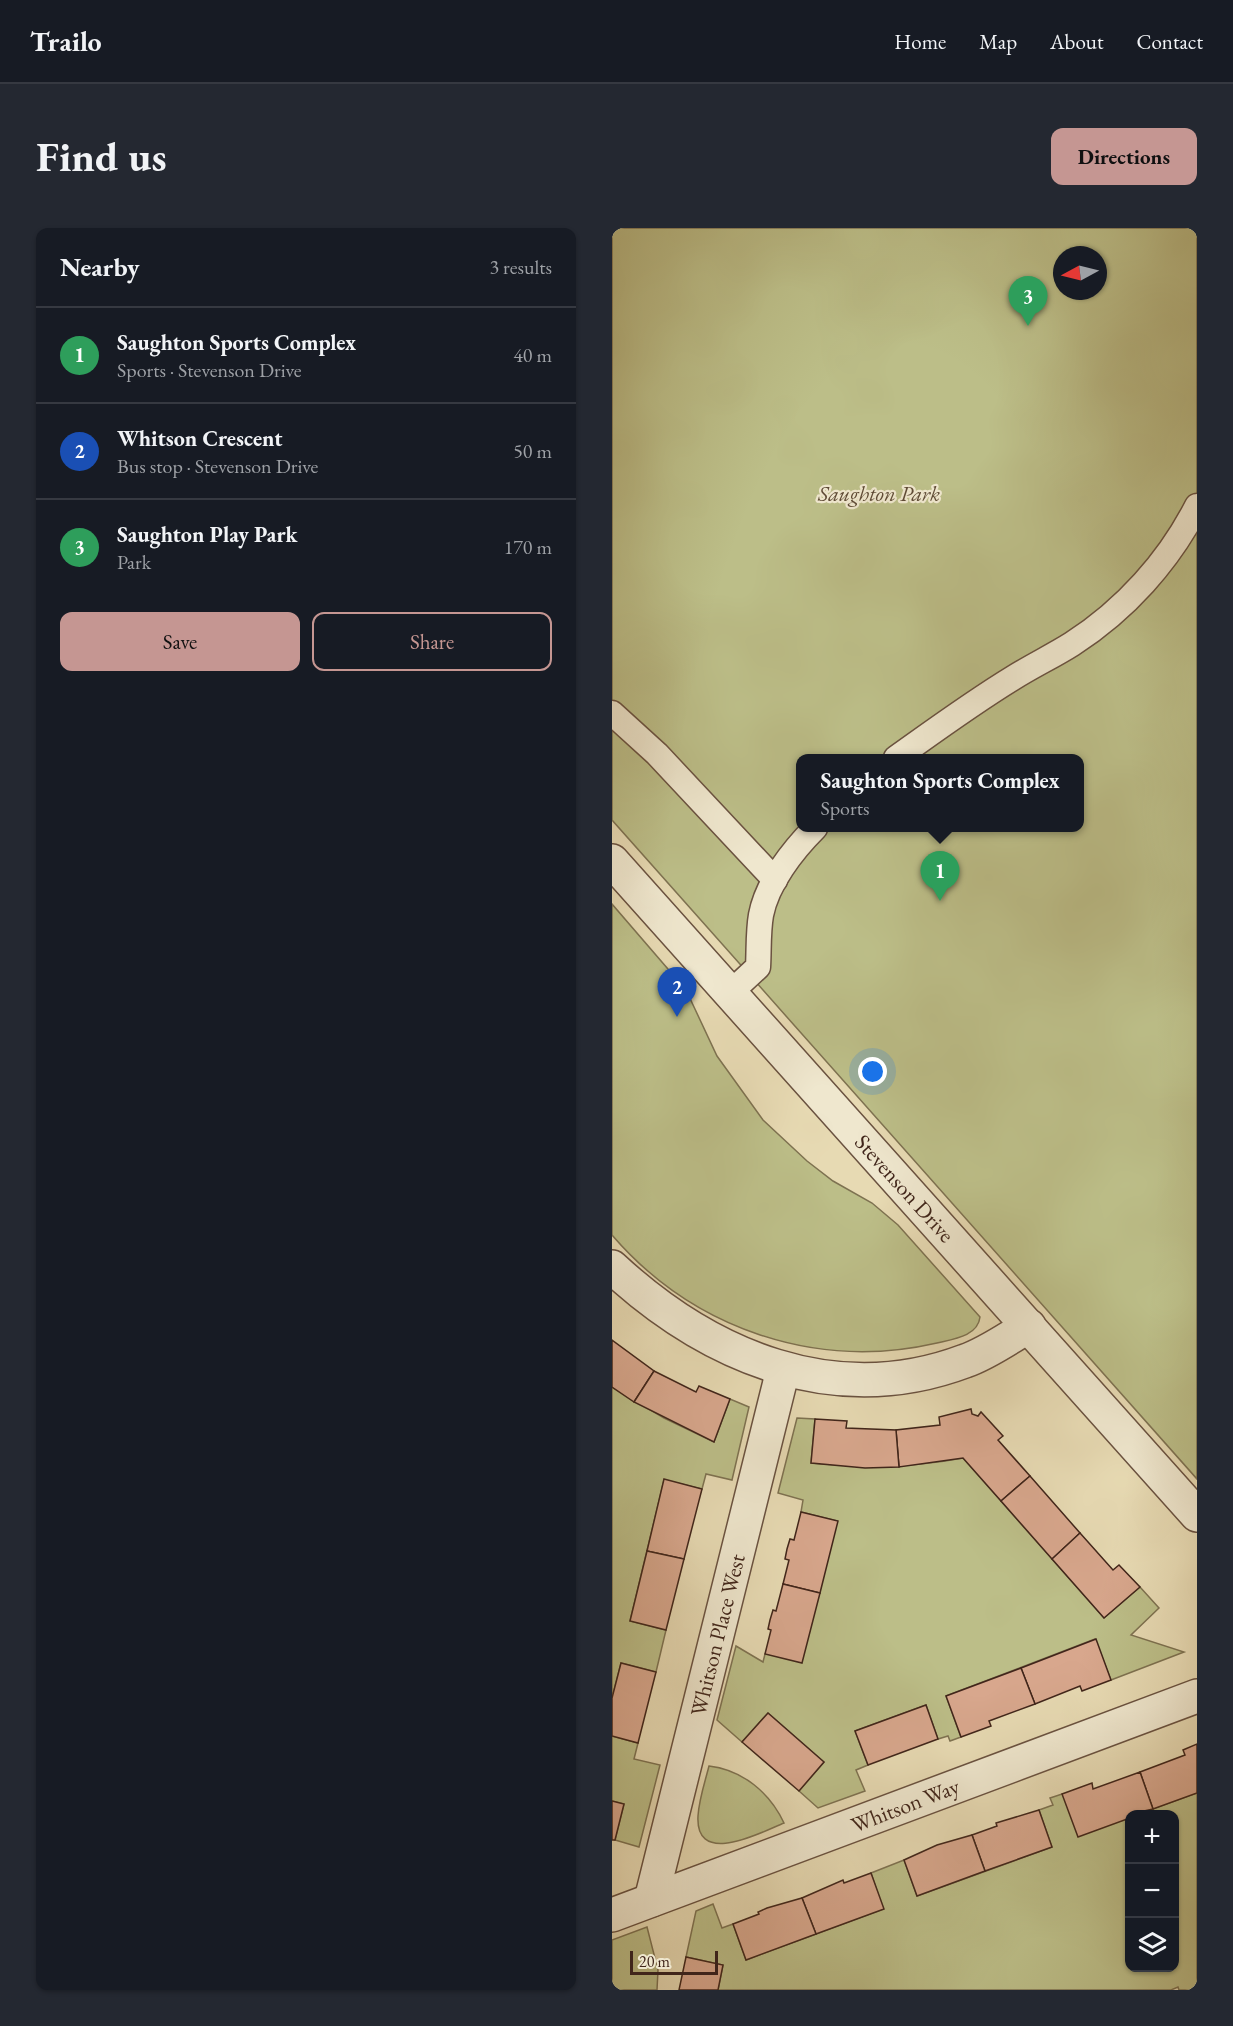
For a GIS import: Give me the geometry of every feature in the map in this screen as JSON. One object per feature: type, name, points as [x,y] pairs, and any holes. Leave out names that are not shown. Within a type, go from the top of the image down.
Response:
[{"type":"street","points":[[903,754],[1012,678],[1073,643],[1112,613],[1149,578],[1181,538],[1197,506]]},
{"type":"street","points":[[612,713],[657,754],[775,880]]},
{"type":"street","points":[[730,993],[758,968],[761,915],[775,880],[800,843],[811,832]]},
{"type":"street","name":"Stevenson Drive","points":[[612,861],[1197,1515]]},
{"type":"street","points":[[612,1267],[657,1305],[694,1330],[728,1348],[783,1370],[844,1381],[918,1374],[983,1354],[1029,1326]]},
{"type":"street","name":"Whitson Place West","points":[[651,1900],[783,1370]]},
{"type":"street","name":"Whitson Way","points":[[612,1915],[1197,1696]]},
{"type":"green space","name":"Saughton Park","points":[[612,228],[1197,228],[1197,1479],[612,820]]},
{"type":"green space","points":[[612,904],[686,990],[717,1056],[763,1120],[807,1161],[833,1181],[872,1203],[898,1225],[980,1317],[975,1329],[951,1340],[892,1350],[847,1351],[802,1346],[760,1335],[719,1318],[680,1295],[644,1268],[612,1235]]},
{"type":"green space","points":[[612,1387],[664,1418],[714,1442],[730,1399],[749,1407],[732,1480],[706,1474],[702,1489],[664,1480],[630,1621],[666,1630],[656,1672],[621,1663],[612,1698]]},
{"type":"green space","points":[[797,1418],[815,1419],[811,1463],[887,1466],[925,1464],[963,1458],[1104,1618],[1140,1587],[1159,1608],[1131,1635],[1184,1652],[1111,1680],[1095,1639],[946,1696],[961,1737],[950,1741],[948,1736],[938,1739],[926,1705],[855,1731],[868,1765],[856,1770],[865,1791],[818,1808],[799,1791],[824,1762],[768,1713],[742,1742],[717,1720],[736,1646],[763,1662],[765,1654],[837,1521],[801,1512],[803,1500],[778,1493]]},
{"type":"green space","points":[[612,1736],[638,1743],[634,1759],[660,1765],[639,1847],[615,1840],[624,1804],[612,1801]]},
{"type":"green space","points":[[709,1766],[733,1772],[754,1785],[771,1802],[784,1823],[732,1842],[718,1843],[707,1840],[700,1832],[698,1816]]},
{"type":"green space","points":[[1197,1793],[1197,1990],[1179,1990],[1178,1987],[1171,1990],[718,1990],[723,1965],[686,1957],[696,1911],[713,1904],[722,1928],[733,1924],[746,1960],[883,1909],[871,1873],[904,1860],[917,1896],[1052,1847],[1039,1810],[1053,1805],[1050,1798],[1062,1794],[1125,1817],[1125,1972],[1179,1972],[1179,1810],[1149,1810]]},
{"type":"green space","points":[[647,1927],[658,1970],[657,1990],[612,1990],[612,1940]]},
{"type":"building","points":[[612,1340],[654,1371],[634,1402],[612,1387]]},
{"type":"building","points":[[654,1371],[696,1392],[699,1386],[730,1399],[714,1442],[634,1402]]},
{"type":"building","points":[[971,1409],[972,1414],[978,1416],[981,1412],[1003,1436],[998,1440],[1030,1476],[1001,1501],[963,1458],[899,1467],[896,1430],[940,1425],[939,1417]]},
{"type":"building","points":[[815,1419],[847,1421],[846,1428],[896,1430],[899,1467],[865,1468],[811,1463]]},
{"type":"building","points":[[1030,1476],[1080,1533],[1052,1559],[1001,1501]]},
{"type":"building","points":[[664,1479],[702,1489],[684,1559],[647,1551]]},
{"type":"building","points":[[801,1512],[838,1521],[820,1593],[783,1584],[789,1560],[785,1559],[787,1549],[790,1539],[794,1540]]},
{"type":"building","points":[[1080,1533],[1113,1570],[1119,1565],[1140,1587],[1104,1618],[1052,1559]]},
{"type":"building","points":[[647,1551],[684,1559],[666,1630],[630,1621]]},
{"type":"building","points":[[783,1584],[820,1593],[802,1663],[765,1654],[771,1630],[768,1629],[770,1620],[773,1610],[776,1611]]},
{"type":"building","points":[[1096,1639],[1111,1680],[1082,1691],[1080,1686],[1035,1704],[1021,1668]]},
{"type":"building","points":[[621,1663],[656,1672],[638,1743],[612,1736],[612,1698]]},
{"type":"building","points":[[1021,1668],[1035,1704],[989,1721],[991,1726],[961,1737],[946,1696]]},
{"type":"building","points":[[926,1705],[938,1739],[868,1765],[855,1731]]},
{"type":"building","points":[[768,1713],[824,1762],[799,1791],[742,1742]]},
{"type":"building","points":[[1197,1744],[1197,1793],[1153,1809],[1140,1772],[1185,1755],[1183,1750]]},
{"type":"building","points":[[1140,1772],[1153,1809],[1125,1810],[1125,1820],[1078,1837],[1062,1794],[1092,1783],[1093,1789]]},
{"type":"building","points":[[612,1801],[624,1804],[615,1840],[612,1840]]},
{"type":"building","points":[[1039,1810],[1052,1847],[985,1871],[972,1835],[997,1826],[996,1823]]},
{"type":"building","points":[[972,1835],[985,1871],[917,1896],[904,1860],[937,1845]]},
{"type":"building","points":[[871,1873],[884,1909],[816,1934],[802,1898],[843,1880],[844,1883]]},
{"type":"building","points":[[802,1898],[816,1934],[746,1960],[733,1924],[759,1914],[758,1912],[767,1908]]},
{"type":"building","points":[[686,1957],[723,1965],[718,1990],[679,1990]]},
{"type":"place","name":"Saughton Play Park","points":[[1028,326]]},
{"type":"place","name":"Saughton Sports Complex","points":[[940,901]]},
{"type":"place","name":"Whitson Crescent","points":[[677,1017]]}]
